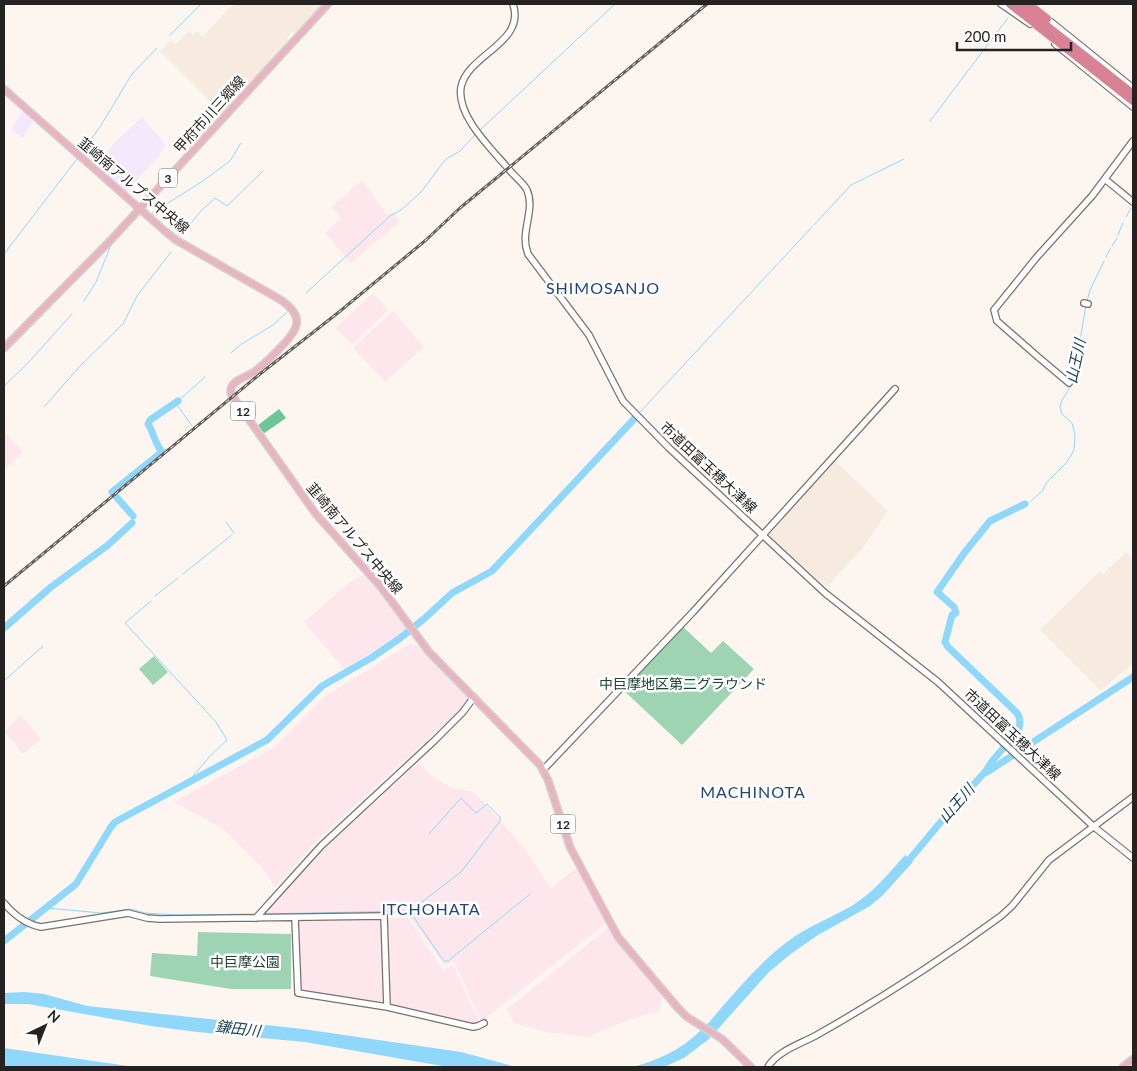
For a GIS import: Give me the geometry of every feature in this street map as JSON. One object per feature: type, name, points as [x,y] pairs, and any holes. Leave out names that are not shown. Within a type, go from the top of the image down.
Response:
[{"type":"highway","points":[[1002,4],[1133,101]]},
{"type":"highway","points":[[1019,4],[1133,94]]},
{"type":"highway","points":[[1028,4],[1047,19]]},
{"type":"main road","name":"甲府市川三郷線","points":[[4,348],[110,241],[328,4]]},
{"type":"main road","name":"韮崎南アルプス中央線","points":[[4,90],[176,240],[281,300],[294,311],[297,325],[290,338],[256,370],[236,381],[232,386],[231,394],[315,513],[381,586],[438,662],[544,770],[570,847],[618,937],[678,1008],[722,1039],[751,1067]]},
{"type":"main road","points":[[1123,1067],[1133,1059]]},
{"type":"street","name":"市道田富玉穂大津線","points":[[513,4],[514,15],[511,29],[507,36],[469,70],[461,87],[464,109],[470,123],[526,189],[529,209],[524,238],[528,254],[589,335],[623,401],[669,448],[825,592],[938,682],[1093,826],[1133,858]]},
{"type":"street","points":[[1012,10],[1133,107]]},
{"type":"street","points":[[1047,19],[1133,88]]},
{"type":"street","points":[[1069,383],[998,321],[994,310],[1036,258],[1074,217],[1133,141]]},
{"type":"street","points":[[1105,179],[1133,202]]},
{"type":"street","points":[[544,770],[763,536],[895,389]]},
{"type":"street","points":[[256,918],[321,846],[434,741],[463,712],[474,697]]},
{"type":"street","points":[[768,1067],[776,1057],[829,1028],[899,985],[1001,916],[1012,906],[1049,860],[1133,797]]},
{"type":"street","points":[[4,903],[13,914],[25,922],[32,925],[49,926],[128,913],[160,920],[384,916],[387,1007]]},
{"type":"street","points":[[295,918],[298,993],[387,1007],[473,1026],[484,1023]]},
{"type":"shaded area","points":[[236,4],[324,4],[297,32],[292,32],[287,38],[289,42],[222,113],[160,51],[171,40],[175,44],[189,31],[193,35],[197,31],[203,37],[228,9]]},
{"type":"shaded area","points":[[23,110],[34,120],[23,138],[11,130]]},
{"type":"shaded area","points":[[142,117],[166,145],[158,158],[126,191],[95,167],[117,140]]},
{"type":"shaded area","points":[[362,180],[387,215],[393,212],[400,222],[351,263],[325,233],[341,218],[331,207]]},
{"type":"shaded area","points":[[373,293],[388,310],[352,345],[335,328]]},
{"type":"shaded area","points":[[393,311],[424,347],[385,382],[353,348]]},
{"type":"shaded area","points":[[4,431],[23,452],[4,470]]},
{"type":"shaded area","points":[[834,460],[888,511],[865,545],[826,586],[767,534]]},
{"type":"shaded area","points":[[1126,552],[1133,559],[1133,664],[1100,690],[1040,630],[1100,571],[1103,574]]},
{"type":"shaded area","points":[[365,574],[408,628],[396,638],[344,669],[304,622],[350,582]]},
{"type":"shaded area","points":[[413,642],[471,698],[469,702],[319,838],[275,887],[262,868],[223,829],[174,802],[273,748],[324,697]]},
{"type":"shaded area","points":[[21,715],[41,739],[23,754],[4,731]]},
{"type":"shaded area","points":[[418,763],[433,777],[450,787],[473,792],[482,800],[526,850],[551,888],[576,868],[606,923],[481,1022],[454,961],[445,966],[408,914],[261,916],[321,851]]},
{"type":"shaded area","points":[[387,918],[408,918],[443,970],[453,965],[479,1022],[473,1024],[389,1005]]},
{"type":"shaded area","points":[[382,919],[384,1004],[299,991],[297,920]]},
{"type":"shaded area","points":[[609,927],[619,944],[662,996],[660,1011],[628,1020],[588,1037],[546,1032],[515,1024],[506,1010]]},
{"type":"green space","points":[[279,409],[286,418],[263,434],[257,426]]},
{"type":"green space","name":"中巨摩地区第二グラウンド","points":[[681,625],[711,653],[723,641],[754,669],[682,745],[621,688]]},
{"type":"green space","points":[[154,656],[168,672],[153,685],[139,669]]},
{"type":"green space","name":"中巨摩公園","points":[[198,932],[291,934],[291,989],[231,989],[150,976],[152,953],[197,956]]},
{"type":"water","points":[[905,855],[913,862],[882,896],[870,906],[818,935],[769,972],[709,1039],[684,1058],[664,1067],[632,1067],[668,1054],[692,1038],[778,949],[803,931],[861,900],[881,882]]},
{"type":"water","name":"鎌田川","points":[[25,992],[44,994],[87,1006],[303,1029],[461,1052],[516,1067],[448,1067],[305,1042],[197,1032],[151,1026],[28,1004],[4,1004],[4,993]]},
{"type":"water","points":[[4,1048],[135,1067],[4,1067]]},
{"type":"waterway","points":[[170,35],[201,4]]},
{"type":"waterway","points":[[479,131],[615,4]]},
{"type":"waterway","points":[[930,121],[1008,18]]},
{"type":"waterway","points":[[81,153],[100,127],[132,74],[157,48]]},
{"type":"waterway","points":[[306,293],[390,216],[401,210],[421,192],[446,159],[460,151],[476,134]]},
{"type":"waterway","points":[[152,213],[203,181],[230,161],[241,143]]},
{"type":"waterway","points":[[4,254],[77,159]]},
{"type":"waterway","points":[[814,225],[851,185],[904,159]]},
{"type":"waterway","points":[[183,233],[200,212],[215,198],[227,206],[263,171]]},
{"type":"waterway","name":"山王川","points":[[1126,217],[1131,208]]},
{"type":"waterway","name":"山王川","points":[[1118,235],[1123,223]]},
{"type":"waterway","points":[[640,412],[812,227]]},
{"type":"waterway","name":"山王川","points":[[1112,246],[1117,238]]},
{"type":"waterway","points":[[84,301],[96,282],[111,245]]},
{"type":"waterway","name":"山王川","points":[[1106,257],[1110,249]]},
{"type":"waterway","points":[[44,407],[81,365],[123,324],[137,296],[171,252]]},
{"type":"waterway","name":"山王川","points":[[1087,301],[1090,290],[1104,261]]},
{"type":"waterway","name":"山王川","points":[[1030,502],[1067,462],[1074,450],[1075,435],[1072,423],[1062,414],[1060,407],[1062,400],[1073,383],[1086,305]]},
{"type":"waterway","points":[[231,353],[240,345],[273,325],[287,312]]},
{"type":"waterway","points":[[4,386],[28,363],[72,314]]},
{"type":"waterway","points":[[192,426],[177,405],[178,401],[205,377]]},
{"type":"waterway","points":[[133,516],[112,492],[162,452],[148,424],[150,420],[178,401]]},
{"type":"waterway","points":[[4,941],[76,884],[115,822],[267,740],[322,686],[371,658],[399,639],[452,593],[492,571],[634,419]]},
{"type":"waterway","name":"山王川","points":[[904,866],[1018,731],[1020,719],[1017,713],[945,642],[952,615],[956,613],[954,607],[937,592],[990,521],[1025,504]]},
{"type":"waterway","points":[[226,522],[234,533]]},
{"type":"waterway","points":[[4,628],[51,587],[108,545],[132,523]]},
{"type":"waterway","points":[[183,574],[232,535]]},
{"type":"waterway","points":[[155,596],[178,578]]},
{"type":"waterway","points":[[151,601],[125,623],[216,722],[227,740],[187,783]]},
{"type":"waterway","points":[[5,680],[43,646]]},
{"type":"waterway","points":[[987,772],[1133,677]]},
{"type":"waterway","points":[[262,914],[410,911],[461,872],[500,821],[500,817],[487,804],[476,813],[461,798],[429,834]]},
{"type":"waterway","points":[[410,912],[444,961],[448,961],[530,894]]},
{"type":"waterway","points":[[47,908],[101,913],[131,909],[145,913],[177,915],[256,914]]},
{"type":"railway","points":[[4,586],[260,374],[426,240],[460,208],[707,4]]},
{"type":"district","name":"SHIMOSANJO","points":[[603,287]]},
{"type":"district","name":"MACHINOTA","points":[[753,791]]},
{"type":"district","name":"ITCHOHATA","points":[[431,908]]}]
